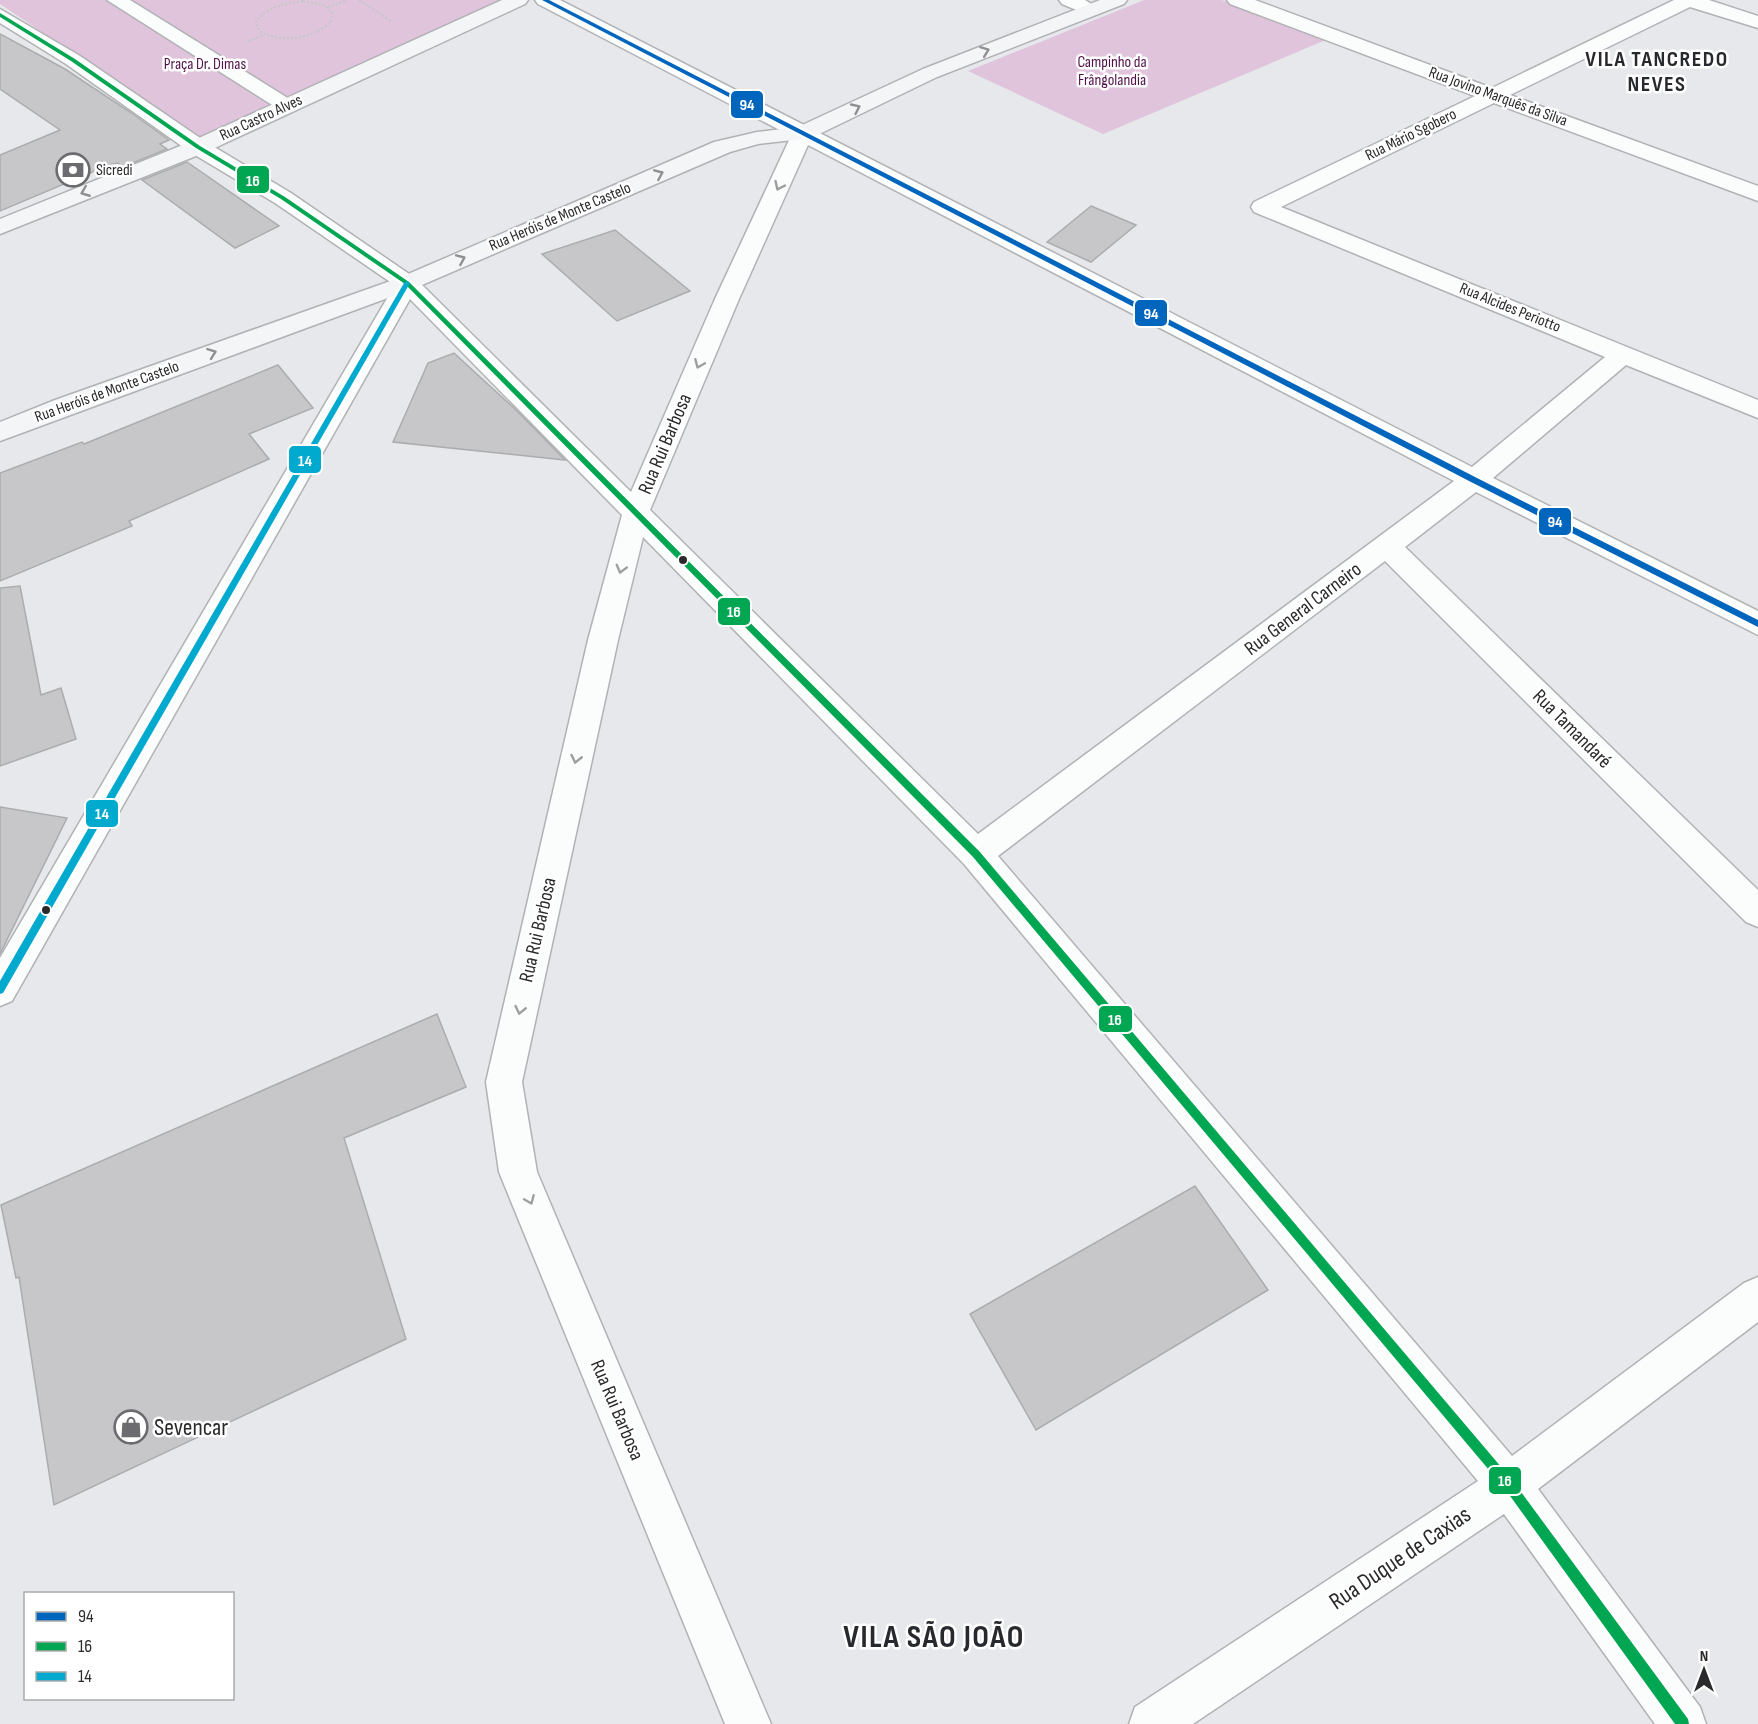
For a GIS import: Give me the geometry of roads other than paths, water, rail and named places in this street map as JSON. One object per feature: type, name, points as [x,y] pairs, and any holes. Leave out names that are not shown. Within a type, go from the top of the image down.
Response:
[{"type":"main road","name":"Rua Castro Alves","points":[[0,226],[198,147],[518,0]]},
{"type":"main road","name":"Rua Heróis de Monte Castelo","points":[[0,432],[64,406],[407,283],[722,147],[757,138],[803,133],[930,73],[1117,0]]},
{"type":"street","points":[[117,0],[287,106]]},
{"type":"street","points":[[545,0],[1474,480],[1758,624]]},
{"type":"street","points":[[1069,0],[1091,10]]},
{"type":"street","name":"Rua Jovino Marquês da Silva","points":[[1237,0],[1758,194]]},
{"type":"street","points":[[1689,0],[1758,22]]},
{"type":"street","name":"Rua Mário Sgobero","points":[[1262,207],[1689,0]]},
{"type":"street","points":[[0,15],[73,60],[198,147],[283,198],[407,283],[976,854],[1509,1485],[1683,1724]]},
{"type":"street","name":"Rua Rui Barbosa","points":[[748,1724],[518,1172],[504,1082],[603,640],[636,512],[727,298],[803,133]]},
{"type":"street","name":"Rua Alcides Periotto","points":[[1262,207],[1758,410]]},
{"type":"street","points":[[0,990],[407,283]]},
{"type":"street","name":"Rua General Carneiro","points":[[976,854],[1474,480],[1623,355]]},
{"type":"street","name":"Rua Tamandaré","points":[[1387,546],[1758,912]]},
{"type":"street","name":"Rua Duque de Caxias","points":[[1152,1724],[1509,1485],[1758,1297]]},
{"type":"place","name":"Sicredi","points":[[73,170]]},
{"type":"place","name":"Sevencar","points":[[131,1427]]},
{"type":"district","name":"VILA TANCREDO NEVES","points":[[1657,72]]},
{"type":"district","name":"VILA SÃO JOÃO","points":[[934,1637]]},
{"type":"park label","name":"Praça Dr. Dimas","points":[[205,64]]},
{"type":"park label","name":"Campinho da Frângolandia","points":[[1112,71]]}]
